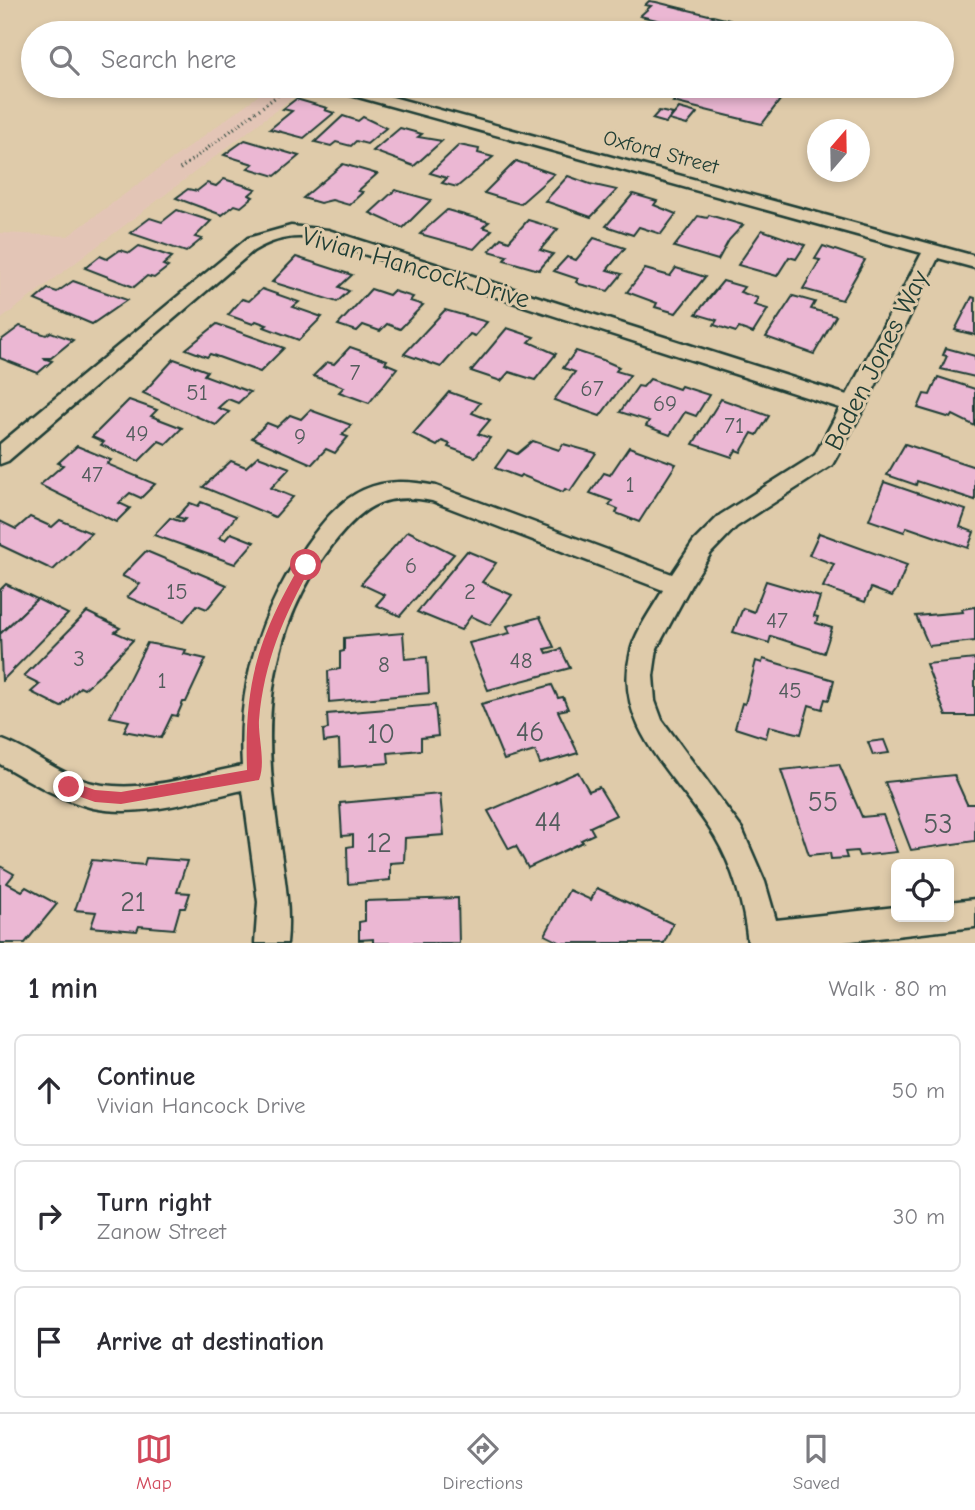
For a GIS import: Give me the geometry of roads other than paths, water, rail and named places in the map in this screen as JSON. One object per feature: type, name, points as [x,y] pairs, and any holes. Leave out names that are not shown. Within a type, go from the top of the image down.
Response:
[{"type":"street","name":"Oxford Street","points":[[379,98],[975,262]]},
{"type":"street","name":"Vivian Hancock Drive","points":[[0,456],[246,247],[266,235],[296,230],[321,234],[855,405]]},
{"type":"street","name":"Baden Jones Way","points":[[764,939],[742,861],[725,827],[653,733],[638,691],[638,668],[644,648],[711,535],[730,519],[811,472],[824,460],[855,405],[933,250]]},
{"type":"street","points":[[271,943],[274,908],[254,775],[252,723],[257,682],[266,645],[282,607],[314,552],[336,524],[364,498],[398,488],[436,494],[679,586]]},
{"type":"street","points":[[0,751],[69,787],[95,796],[121,798],[254,775]]},
{"type":"street","points":[[954,915],[975,913]]},
{"type":"street","points":[[764,939],[900,922]]}]
